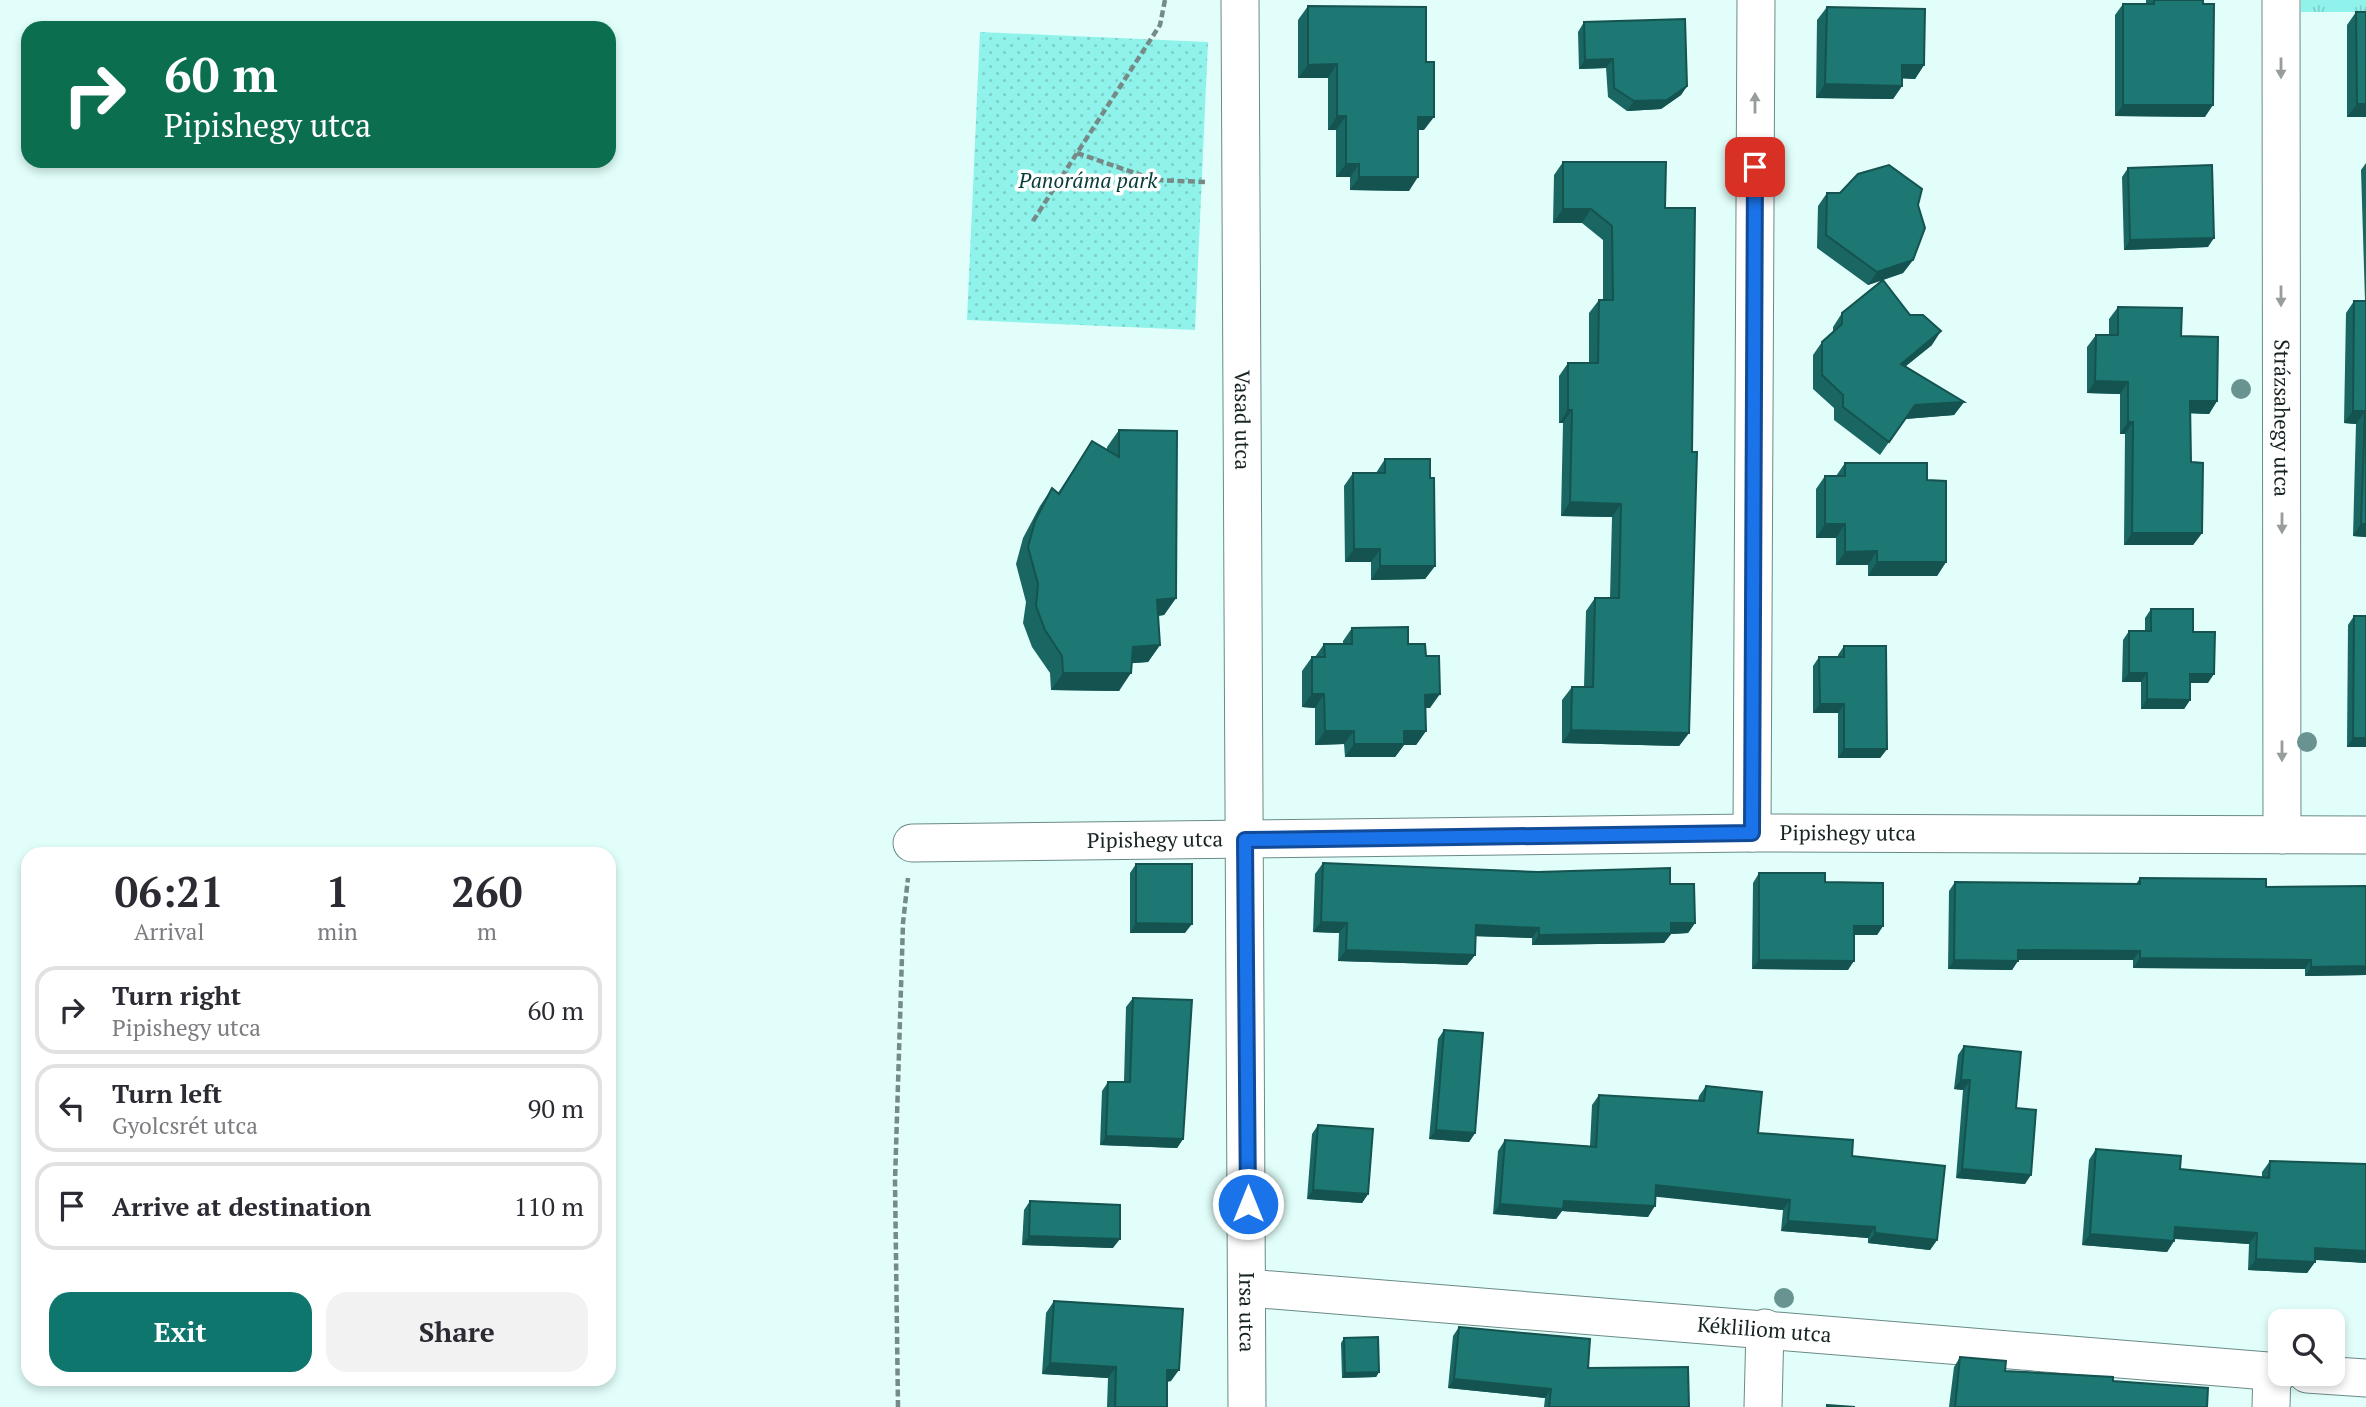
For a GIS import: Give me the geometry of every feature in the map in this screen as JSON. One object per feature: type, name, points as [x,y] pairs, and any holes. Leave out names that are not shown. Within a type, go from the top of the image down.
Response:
[{"type":"street","name":"Vasad utca","points":[[1240,0],[1245,840]]},
{"type":"street","points":[[1752,833],[1756,0]]},
{"type":"street","name":"Strázsahegy utca","points":[[2281,0],[2282,835]]},
{"type":"street","name":"Pipishegy utca","points":[[912,843],[1752,833],[2366,835]]},
{"type":"street","name":"Irsa utca","points":[[1245,840],[1247,1407]]},
{"type":"street","name":"Kékliliom utca","points":[[1248,1288],[2268,1370]]},
{"type":"street","points":[[1763,1407],[1765,1328]]},
{"type":"street","points":[[2345,1377],[2366,1378]]},
{"type":"street","points":[[2271,1407],[2274,1386]]},
{"type":"path","points":[[1033,221],[1160,25],[1165,0]]},
{"type":"path","points":[[1077,153],[1155,180],[1241,184]]},
{"type":"path","points":[[898,1407],[895,1181],[903,923],[912,843]]},
{"type":"green space","points":[[2301,0],[2366,0],[2366,12],[2301,12]]},
{"type":"green space","name":"Panoráma park","points":[[980,32],[1208,42],[1195,330],[967,320]]},
{"type":"building","points":[[2154,0],[2203,0],[2203,4],[2214,4],[2213,105],[2123,105],[2123,4],[2154,4]]},
{"type":"building","points":[[1308,6],[1426,7],[1426,62],[1434,62],[1434,117],[1418,117],[1418,177],[1359,177],[1359,164],[1346,164],[1346,116],[1337,116],[1337,64],[1308,65]]},
{"type":"building","points":[[1827,7],[1925,9],[1924,65],[1902,65],[1902,86],[1825,84]]},
{"type":"building","points":[[2356,12],[2366,12],[2366,104],[2357,104]]},
{"type":"building","points":[[1685,19],[1687,86],[1667,100],[1634,101],[1614,88],[1613,59],[1585,60],[1584,22]]},
{"type":"building","points":[[1563,162],[1666,162],[1665,208],[1695,208],[1692,452],[1697,452],[1689,733],[1571,730],[1572,687],[1593,687],[1595,598],[1619,598],[1621,504],[1570,502],[1572,410],[1568,410],[1568,363],[1598,363],[1599,300],[1613,300],[1612,226],[1591,209],[1563,209]]},
{"type":"building","points":[[1889,165],[1922,189],[1918,205],[1925,228],[1913,260],[1877,272],[1826,235],[1827,193],[1840,193],[1858,174]]},
{"type":"building","points":[[2212,165],[2214,238],[2130,240],[2128,168]]},
{"type":"building","points":[[1883,280],[1910,315],[1923,315],[1941,331],[1901,364],[1964,402],[1915,405],[1889,442],[1843,407],[1843,395],[1822,375],[1822,342],[1842,324],[1842,313]]},
{"type":"building","points":[[2354,301],[2366,301],[2366,524],[2361,524],[2365,411],[2353,411]]},
{"type":"building","points":[[2118,307],[2182,308],[2181,336],[2218,337],[2217,401],[2190,401],[2191,462],[2203,463],[2202,533],[2132,533],[2133,422],[2128,422],[2128,382],[2095,381],[2096,335],[2118,335]]},
{"type":"building","points":[[1119,430],[1177,431],[1176,598],[1157,600],[1160,645],[1133,647],[1131,673],[1063,673],[1062,656],[1045,630],[1036,606],[1038,584],[1028,547],[1035,521],[1052,488],[1059,494],[1092,441],[1119,457]]},
{"type":"building","points":[[1385,459],[1430,459],[1430,478],[1434,478],[1435,566],[1380,566],[1380,549],[1354,549],[1353,473],[1385,473]]},
{"type":"building","points":[[1845,463],[1927,463],[1927,480],[1946,481],[1946,562],[1877,562],[1877,551],[1845,552],[1845,524],[1825,524],[1825,476],[1845,476]]},
{"type":"building","points":[[2151,609],[2193,609],[2193,632],[2215,632],[2214,674],[2190,674],[2190,700],[2147,699],[2147,673],[2129,673],[2129,631],[2151,631]]},
{"type":"building","points":[[2354,616],[2366,616],[2366,738],[2353,738]]},
{"type":"building","points":[[1408,627],[1408,644],[1425,644],[1426,656],[1439,656],[1440,694],[1425,695],[1426,731],[1404,731],[1404,744],[1354,744],[1354,731],[1325,731],[1324,694],[1312,694],[1312,657],[1325,657],[1324,644],[1352,644],[1352,628]]},
{"type":"building","points":[[1844,646],[1886,646],[1887,749],[1844,749],[1844,704],[1820,704],[1819,657],[1844,657]]},
{"type":"building","points":[[1323,863],[1538,872],[1670,868],[1670,884],[1694,884],[1695,923],[1671,923],[1671,933],[1539,935],[1539,928],[1476,925],[1475,955],[1346,950],[1347,923],[1321,922]]},
{"type":"building","points":[[1136,864],[1192,864],[1192,924],[1136,923]]},
{"type":"building","points":[[1759,873],[1825,873],[1825,882],[1883,883],[1883,926],[1854,926],[1854,961],[1759,960]]},
{"type":"building","points":[[2140,878],[2266,879],[2266,887],[2366,886],[2366,966],[2311,967],[2311,960],[2140,958],[2140,951],[2018,950],[2018,961],[1954,960],[1955,882],[2140,884]]},
{"type":"building","points":[[1133,998],[1192,1000],[1183,1139],[1106,1136],[1108,1082],[1130,1082]]},
{"type":"building","points":[[1444,1030],[1483,1033],[1475,1133],[1436,1130]]},
{"type":"building","points":[[1964,1046],[2021,1052],[2016,1108],[2036,1110],[2031,1175],[1962,1169],[1970,1080],[1961,1080]]},
{"type":"building","points":[[1706,1086],[1762,1092],[1758,1133],[1853,1140],[1852,1156],[1945,1166],[1937,1240],[1875,1233],[1875,1227],[1788,1221],[1790,1200],[1656,1185],[1655,1206],[1564,1201],[1563,1209],[1500,1204],[1505,1140],[1596,1147],[1599,1095],[1704,1101]]},
{"type":"building","points":[[1318,1125],[1373,1129],[1368,1194],[1313,1190]]},
{"type":"building","points":[[2096,1149],[2181,1156],[2180,1169],[2269,1178],[2270,1161],[2366,1164],[2366,1251],[2315,1248],[2315,1262],[2256,1259],[2257,1233],[2175,1227],[2174,1241],[2090,1234]]},
{"type":"building","points":[[1030,1201],[1120,1205],[1120,1239],[1029,1236]]},
{"type":"building","points":[[1054,1301],[1183,1309],[1179,1370],[1167,1370],[1167,1407],[1115,1407],[1116,1367],[1050,1363]]},
{"type":"building","points":[[1459,1327],[1590,1339],[1588,1368],[1688,1367],[1689,1407],[1549,1407],[1551,1389],[1454,1379]]},
{"type":"building","points":[[1378,1337],[1379,1372],[1345,1373],[1344,1338]]},
{"type":"building","points":[[1960,1357],[2006,1361],[2005,1371],[2113,1377],[2113,1381],[2208,1388],[2207,1407],[1955,1407]]},
{"type":"route","points":[[1248,1204],[1245,840],[1752,833],[1755,167]]}]
